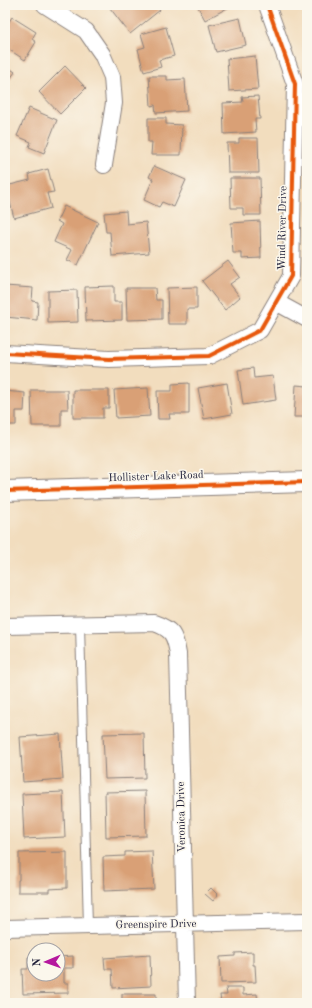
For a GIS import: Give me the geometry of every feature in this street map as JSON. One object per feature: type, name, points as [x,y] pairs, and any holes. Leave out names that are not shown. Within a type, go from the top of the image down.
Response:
[{"type":"street","points":[[45,5],[86,31],[102,54],[112,77],[114,102],[104,165]]},
{"type":"street","name":"Wind River Drive","points":[[5,353],[109,359],[208,356],[260,330],[291,276],[300,138],[295,84],[267,5]]},
{"type":"street","points":[[276,302],[307,319]]},
{"type":"street","name":"Hollister Lake Road","points":[[5,490],[307,482]]},
{"type":"street","name":"Veronica Drive","points":[[80,625],[154,623],[165,626],[171,632],[176,642],[178,654],[187,1003]]},
{"type":"street","points":[[5,626],[80,625]]},
{"type":"street","name":"Greenspire Drive","points":[[5,928],[307,921]]},
{"type":"lane","points":[[80,625],[88,926]]},
{"type":"building","points":[[114,5],[156,5],[160,10],[130,34],[110,8]]},
{"type":"building","points":[[197,5],[233,5],[205,20]]},
{"type":"building","points":[[12,17],[36,32],[32,39],[36,42],[25,60],[5,47],[5,28]]},
{"type":"building","points":[[240,18],[246,45],[216,52],[209,25]]},
{"type":"building","points":[[166,27],[174,56],[159,60],[161,67],[144,72],[138,49],[145,47],[141,34]]},
{"type":"building","points":[[255,56],[258,89],[229,91],[227,59]]},
{"type":"building","points":[[5,65],[15,72],[5,86]]},
{"type":"building","points":[[65,66],[86,88],[60,114],[39,92]]},
{"type":"building","points":[[149,76],[167,76],[167,80],[185,79],[187,111],[156,113],[155,105],[151,106]]},
{"type":"building","points":[[258,96],[260,119],[255,119],[256,132],[224,134],[223,103],[243,102],[242,97]]},
{"type":"building","points":[[29,108],[57,120],[44,153],[29,147],[31,142],[17,136]]},
{"type":"building","points":[[148,118],[166,118],[166,124],[182,125],[181,155],[151,155],[152,142],[148,142]]},
{"type":"building","points":[[239,138],[258,138],[259,173],[228,173],[227,143],[239,143]]},
{"type":"building","points":[[154,166],[186,180],[174,207],[162,202],[159,207],[144,200],[153,179],[149,177]]},
{"type":"building","points":[[48,169],[54,192],[47,193],[51,208],[14,218],[6,186],[30,180],[29,174]]},
{"type":"building","points":[[230,178],[260,178],[261,215],[243,215],[243,208],[231,208]]},
{"type":"building","points":[[64,206],[98,222],[78,265],[67,260],[72,250],[54,242],[62,224],[57,221]]},
{"type":"building","points":[[126,211],[127,224],[146,222],[149,253],[112,256],[110,232],[106,232],[104,213]]},
{"type":"building","points":[[260,221],[261,258],[242,259],[242,253],[233,253],[231,223]]},
{"type":"building","points":[[228,261],[240,277],[230,284],[240,297],[225,310],[202,281]]},
{"type":"building","points":[[5,286],[33,288],[32,301],[38,302],[37,320],[5,317]]},
{"type":"building","points":[[114,286],[114,302],[122,302],[122,320],[86,321],[85,287]]},
{"type":"building","points":[[197,287],[197,309],[187,309],[187,324],[168,324],[167,288]]},
{"type":"building","points":[[126,288],[155,288],[156,300],[162,300],[162,319],[127,320]]},
{"type":"building","points":[[77,290],[78,322],[48,323],[48,291]]},
{"type":"building","points":[[253,368],[254,378],[273,376],[276,400],[243,405],[238,370]]},
{"type":"building","points":[[189,383],[189,414],[169,414],[170,419],[158,419],[157,391],[172,391],[172,384]]},
{"type":"building","points":[[227,383],[232,414],[204,419],[198,388]]},
{"type":"building","points":[[296,385],[307,386],[307,422],[304,422],[304,417],[294,417]]},
{"type":"building","points":[[148,388],[150,416],[116,418],[114,390]]},
{"type":"building","points":[[31,390],[67,390],[68,409],[61,409],[61,426],[32,426]]},
{"type":"building","points":[[73,390],[109,390],[109,408],[103,408],[103,418],[73,418]]},
{"type":"building","points":[[5,391],[25,393],[24,411],[16,411],[16,425],[5,425]]},
{"type":"building","points":[[144,733],[145,778],[105,779],[103,734]]},
{"type":"building","points":[[60,734],[63,779],[23,782],[20,737]]},
{"type":"building","points":[[145,791],[146,836],[106,837],[105,792]]},
{"type":"building","points":[[63,792],[65,837],[24,839],[22,794]]},
{"type":"building","points":[[152,851],[154,889],[104,891],[103,857],[125,856],[125,852]]},
{"type":"building","points":[[67,852],[67,888],[49,889],[49,892],[18,892],[19,853]]},
{"type":"building","points":[[211,888],[218,895],[213,901],[205,894]]},
{"type":"building","points":[[253,952],[253,965],[255,965],[256,982],[221,983],[220,957],[235,956],[235,953]]},
{"type":"building","points":[[150,955],[151,986],[113,988],[112,969],[105,969],[104,958]]},
{"type":"building","points":[[66,956],[73,956],[73,968],[66,968]]},
{"type":"building","points":[[22,969],[26,969],[26,982],[68,983],[68,993],[23,994]]},
{"type":"building","points":[[226,988],[243,988],[243,995],[257,994],[258,1003],[221,1003],[220,995],[227,995]]},
{"type":"building","points":[[122,994],[156,994],[156,1003],[122,1003]]},
{"type":"building","points":[[60,999],[60,1003],[23,1003],[23,1000]]},
{"type":"cycle path","points":[[5,353],[109,359],[209,356],[260,330],[291,276],[295,84],[267,5]]},
{"type":"cycle path","points":[[5,491],[307,482]]}]
